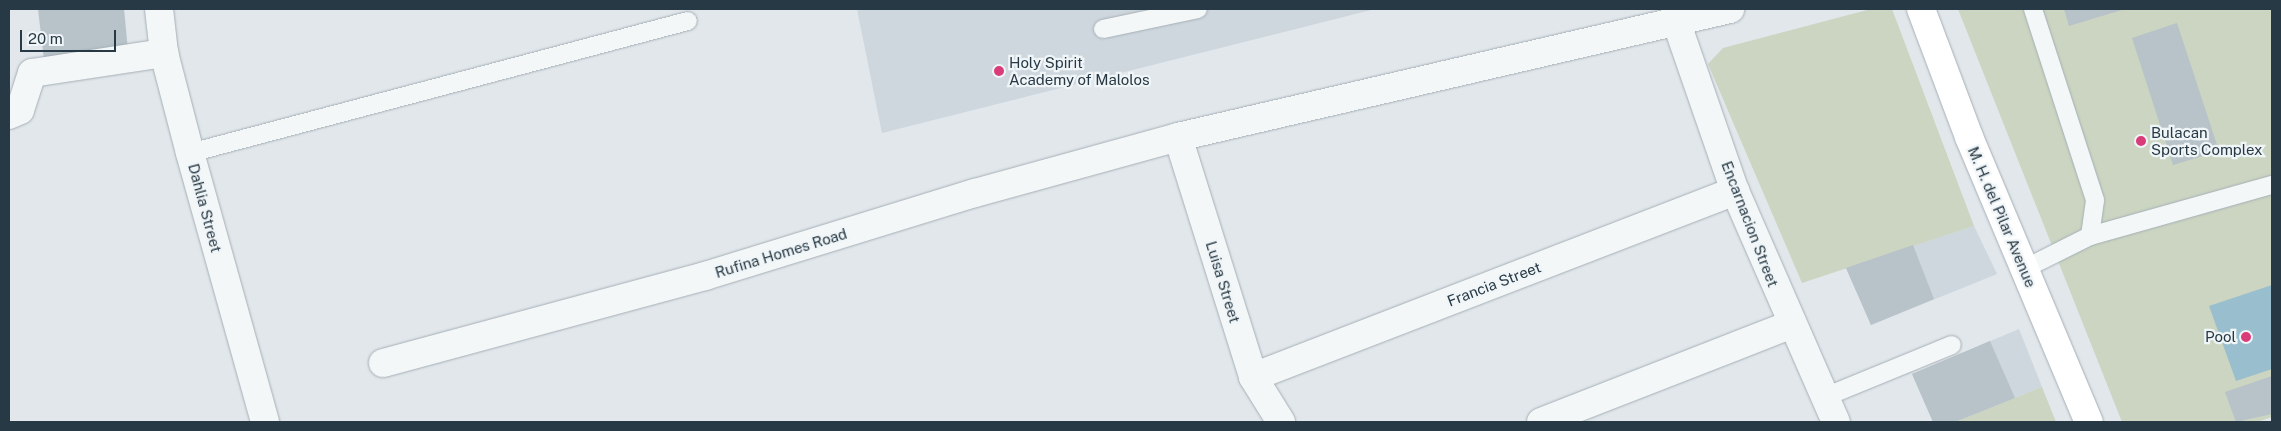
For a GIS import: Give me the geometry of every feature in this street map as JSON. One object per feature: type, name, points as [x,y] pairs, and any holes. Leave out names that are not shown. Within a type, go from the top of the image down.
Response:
[{"type":"street","name":"Dahlia Street","points":[[158,9],[164,53],[262,414]]},
{"type":"street","name":"Rufina Homes Road","points":[[383,363],[705,276],[974,193],[1178,137],[1730,9]]},
{"type":"street","name":"M. H. del Pilar Avenue","points":[[1921,9],[2024,270],[2089,422]]},
{"type":"street","name":"Encarnacion Street","points":[[1676,22],[1735,191],[1790,325],[1836,422]]},
{"type":"street","points":[[9,116],[20,110],[32,73],[164,53]]},
{"type":"street","name":"Luisa Street","points":[[1178,137],[1253,377],[1281,422]]},
{"type":"street","name":"Francia Street","points":[[1253,377],[1735,191]]},
{"type":"street","points":[[1541,422],[1790,325]]},
{"type":"lane","points":[[1103,29],[1198,9]]},
{"type":"lane","points":[[2033,9],[2095,200],[2090,236]]},
{"type":"lane","points":[[190,153],[688,22]]},
{"type":"lane","points":[[2024,270],[2090,236],[2272,185]]},
{"type":"lane","points":[[1825,398],[1952,345]]},
{"type":"shaded area","name":"Holy Spirit Academy of Malolos","points":[[857,9],[1375,9],[882,133]]},
{"type":"shaded area","points":[[1974,226],[1997,274],[1871,325],[1846,268]]},
{"type":"shaded area","points":[[2019,329],[2042,387],[1955,422],[1933,422],[1912,374]]},
{"type":"green space","points":[[1871,9],[1892,9],[1974,226],[1802,283],[1708,64],[1723,48]]},
{"type":"green space","name":"Bulacan Sports Complex","points":[[1958,9],[2272,9],[2272,417],[2257,422],[2122,422]]},
{"type":"green space","points":[[2042,387],[2056,422],[1955,422]]},
{"type":"water","name":"Pool","points":[[2272,285],[2272,369],[2236,381],[2209,306]]},
{"type":"building","points":[[38,9],[124,9],[128,50],[44,60]]},
{"type":"building","points":[[2064,9],[2125,9],[2069,26]]},
{"type":"building","points":[[2177,23],[2219,151],[2173,165],[2132,38]]},
{"type":"building","points":[[1913,245],[1934,299],[1871,325],[1846,268]]},
{"type":"building","points":[[1990,341],[2015,398],[1955,422],[1933,422],[1912,374]]},
{"type":"building","points":[[2272,376],[2272,414],[2236,422],[2225,392]]},
{"type":"place","name":"Holy Spirit Academy of Malolos","points":[[999,71]]},
{"type":"place","name":"Bulacan Sports Complex","points":[[2141,141]]},
{"type":"place","name":"Pool","points":[[2246,337]]}]
